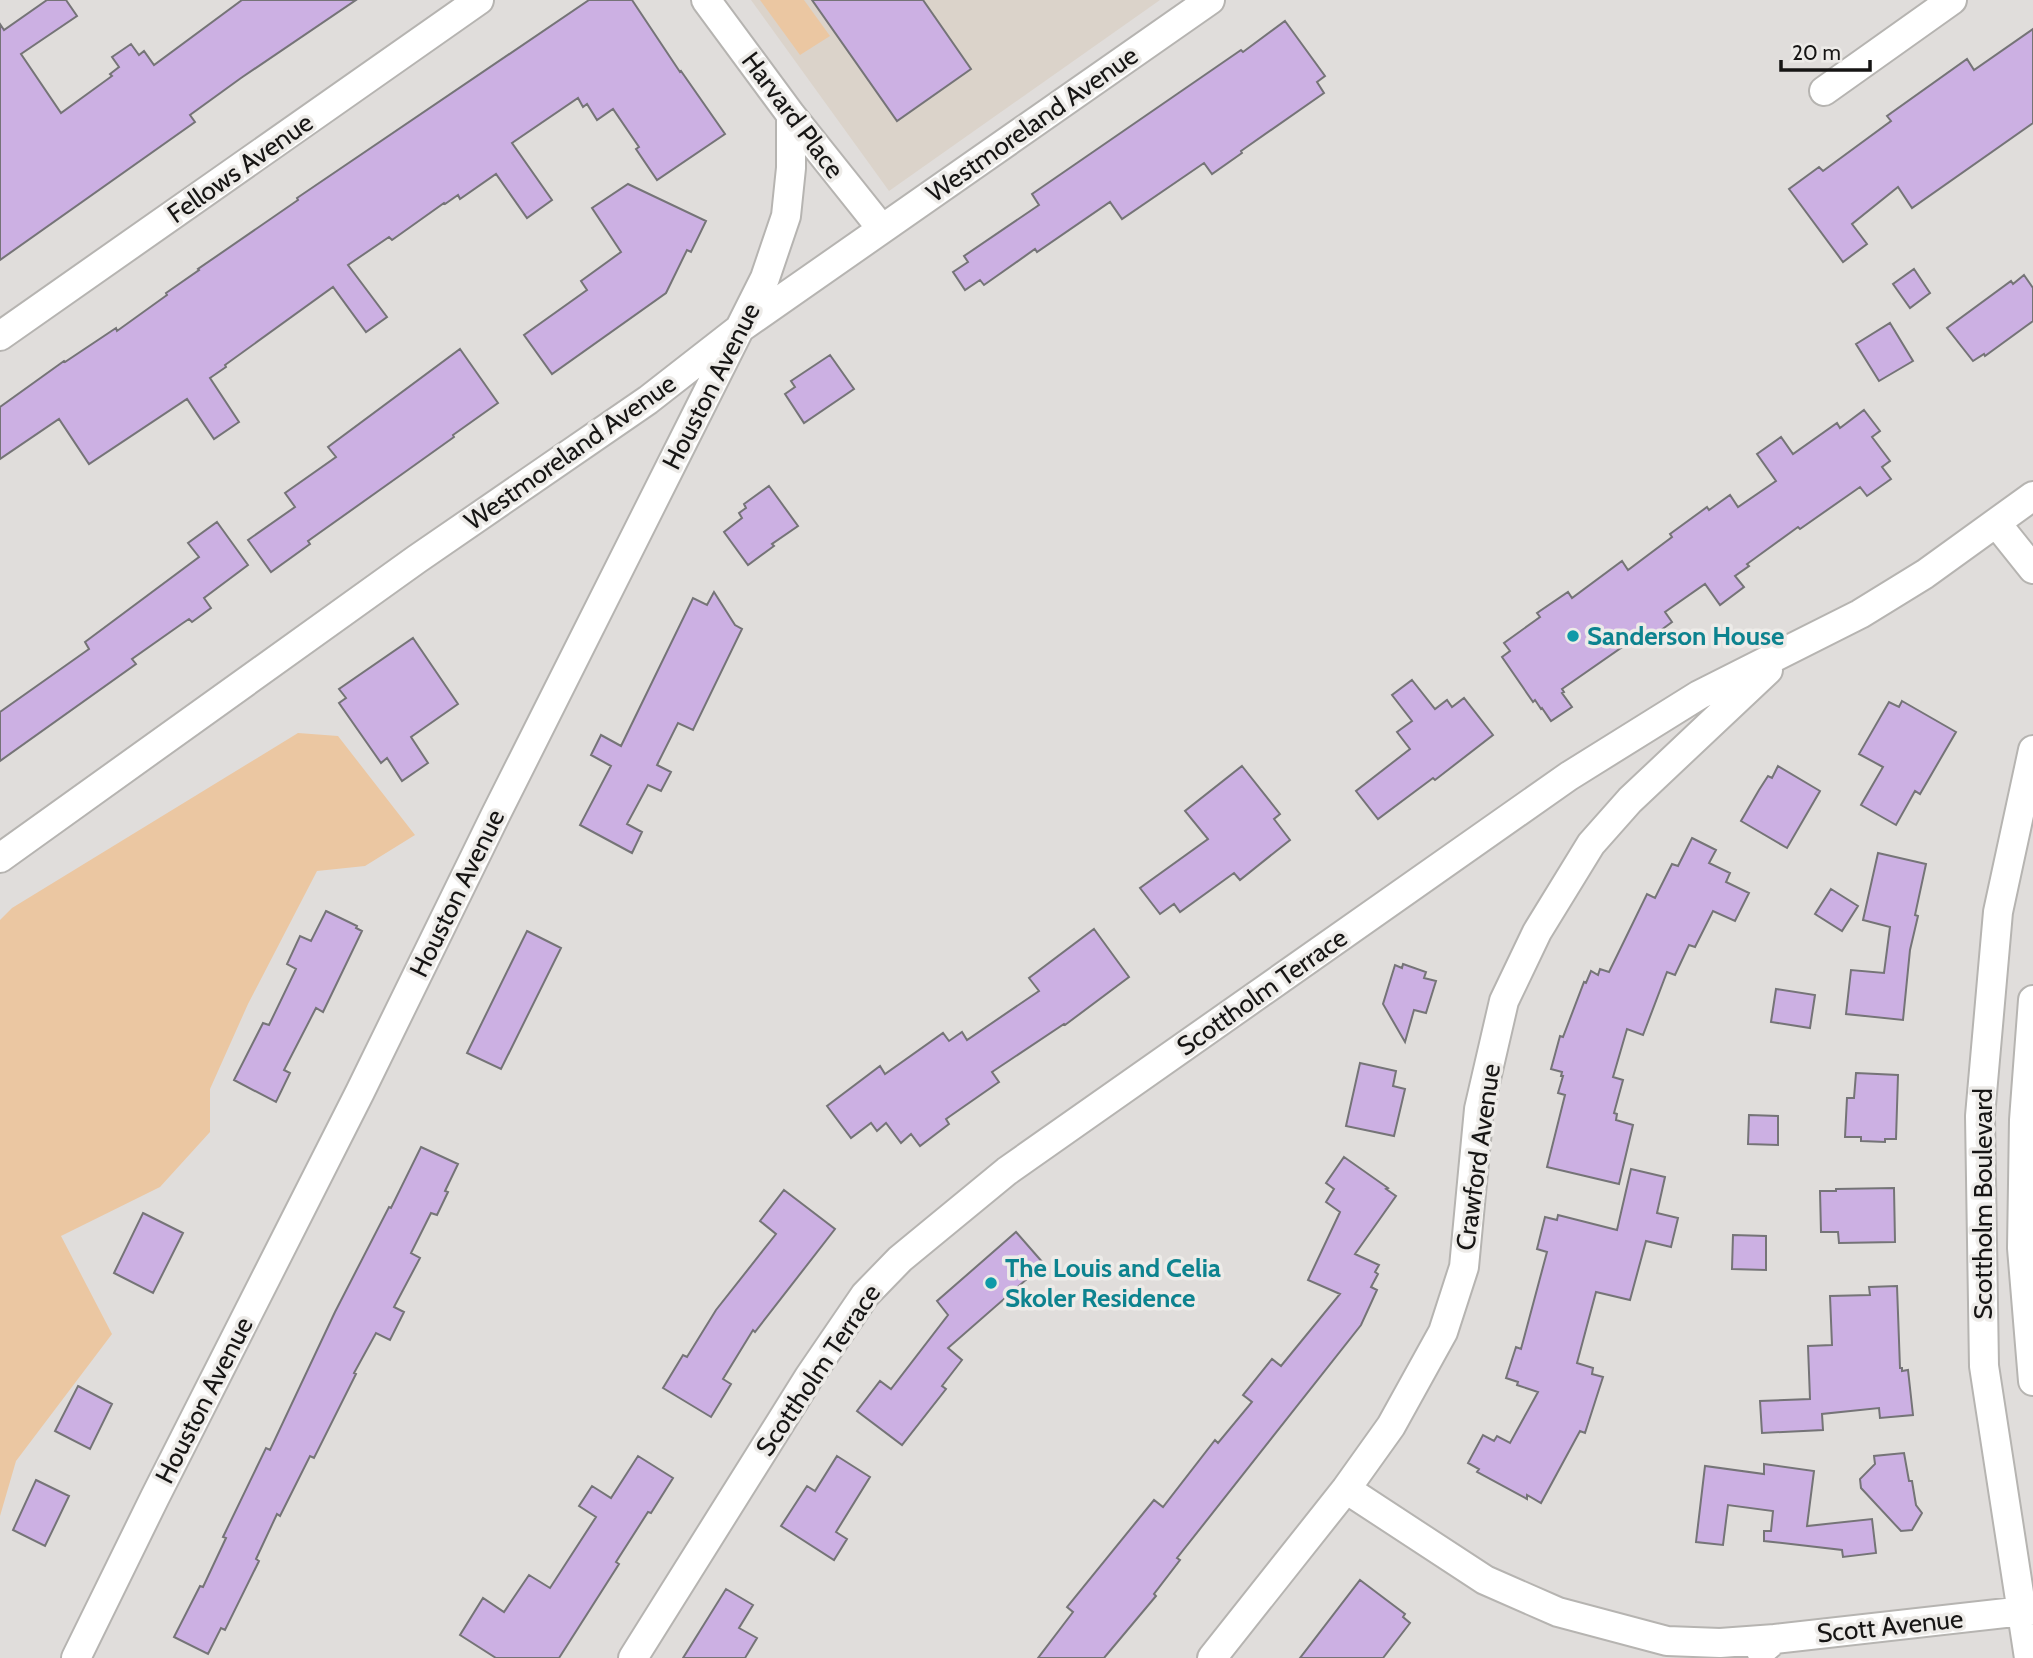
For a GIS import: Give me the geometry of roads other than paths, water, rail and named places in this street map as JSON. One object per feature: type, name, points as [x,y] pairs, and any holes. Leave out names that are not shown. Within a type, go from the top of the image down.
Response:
[{"type":"street","name":"Fellows Avenue","points":[[0,336],[479,0]]},
{"type":"street","name":"Harvard Place","points":[[706,0],[791,115],[882,229]]},
{"type":"street","name":"Westmoreland Avenue","points":[[0,858],[417,559],[637,408],[739,329],[1210,0]]},
{"type":"street","points":[[1824,91],[1952,0]]},
{"type":"street","name":"Houston Avenue","points":[[76,1658],[765,278],[786,216],[791,168],[791,115]]},
{"type":"street","points":[[2033,496],[1997,524],[2033,569]]},
{"type":"street","name":"Scottholm Terrace","points":[[633,1658],[808,1377],[864,1295],[900,1259],[1007,1171],[1569,776],[1699,695],[1860,614],[1925,574],[1997,524]]},
{"type":"street","name":"Crawford Avenue","points":[[1212,1658],[1346,1489],[1391,1426],[1443,1332],[1464,1267],[1479,1109],[1504,1000],[1537,932],[1591,844],[1630,800],[1793,646]]},
{"type":"street","name":"Scottholm Boulevard","points":[[2029,1658],[2028,1611],[1984,1366],[1980,1116],[1998,912],[2033,750]]},
{"type":"street","name":"Scottholm Boulevard","points":[[2033,1000],[2024,1120],[2022,1248],[2033,1381]]},
{"type":"street","name":"Scott Avenue","points":[[1346,1489],[1485,1580],[1558,1612],[1667,1642],[1720,1643],[1775,1639],[2028,1611]]},
{"type":"street","points":[[1754,1658],[1775,1639]]},
{"type":"place","name":"Sanderson House","points":[[1573,636]]},
{"type":"place","name":"The Louis and Celia Skoler Residence","points":[[991,1283]]}]
